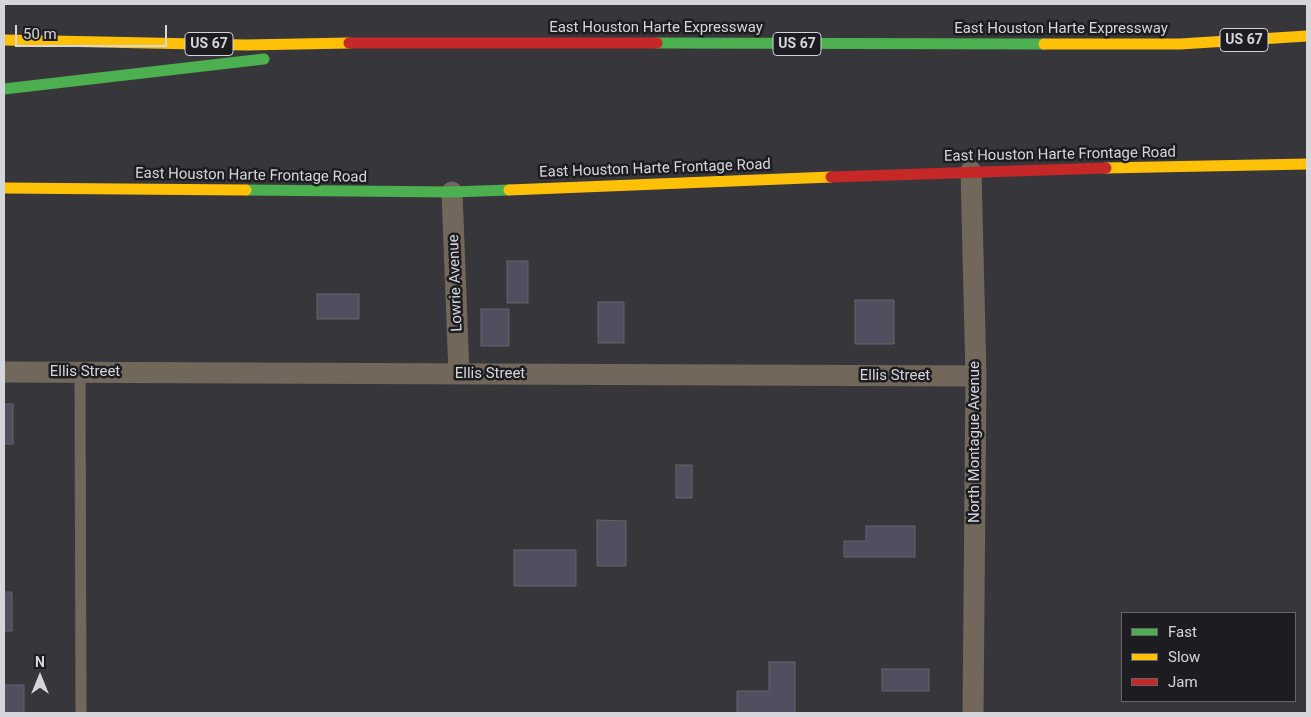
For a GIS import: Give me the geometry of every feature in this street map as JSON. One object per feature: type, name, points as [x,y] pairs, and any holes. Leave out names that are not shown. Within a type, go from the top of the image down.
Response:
[{"type":"main road","name":"East Houston Harte Expressway","points":[[4,40],[246,45],[414,42],[1180,44],[1307,36]]},
{"type":"main road","points":[[4,89],[414,42]]},
{"type":"main road","points":[[1180,44],[1307,48]]},
{"type":"main road","name":"East Houston Harte Frontage Road","points":[[4,188],[452,192],[971,172],[1307,164]]},
{"type":"street","name":"North Montague Avenue","points":[[971,172],[976,376],[972,713]]},
{"type":"street","name":"Lowrie Avenue","points":[[452,192],[459,374]]},
{"type":"street","name":"Ellis Street","points":[[4,372],[976,376]]},
{"type":"lane","points":[[80,372],[81,713]]},
{"type":"building","points":[[507,261],[528,261],[528,303],[507,303]]},
{"type":"building","points":[[317,294],[359,294],[359,319],[317,319]]},
{"type":"building","points":[[855,300],[894,300],[894,344],[855,344]]},
{"type":"building","points":[[598,302],[624,302],[624,343],[598,343]]},
{"type":"building","points":[[481,309],[509,309],[509,346],[481,346]]},
{"type":"building","points":[[4,404],[13,404],[13,444],[4,444]]},
{"type":"building","points":[[676,465],[692,465],[692,498],[676,498]]},
{"type":"building","points":[[597,520],[626,521],[626,566],[597,566]]},
{"type":"building","points":[[866,526],[915,526],[915,557],[844,557],[844,541],[866,541]]},
{"type":"building","points":[[514,550],[576,550],[576,586],[514,586]]},
{"type":"building","points":[[4,592],[12,592],[12,631],[4,631]]},
{"type":"building","points":[[769,662],[795,662],[795,713],[737,713],[737,691],[769,691]]},
{"type":"building","points":[[882,669],[929,669],[929,691],[882,691]]},
{"type":"building","points":[[4,685],[24,685],[24,713],[4,713]]},
{"type":"traffic: fast","points":[[657,43],[1044,44]]},
{"type":"traffic: fast","points":[[4,89],[264,59]]},
{"type":"traffic: fast","points":[[246,190],[452,192],[509,190]]},
{"type":"traffic: slow","points":[[1044,44],[1180,44],[1307,36]]},
{"type":"traffic: slow","points":[[4,40],[246,45],[349,43]]},
{"type":"traffic: slow","points":[[1106,168],[1307,164]]},
{"type":"traffic: slow","points":[[509,190],[831,177]]},
{"type":"traffic: slow","points":[[4,188],[246,190]]},
{"type":"traffic: jam","points":[[349,43],[657,43]]},
{"type":"traffic: jam","points":[[831,177],[1106,168]]}]
